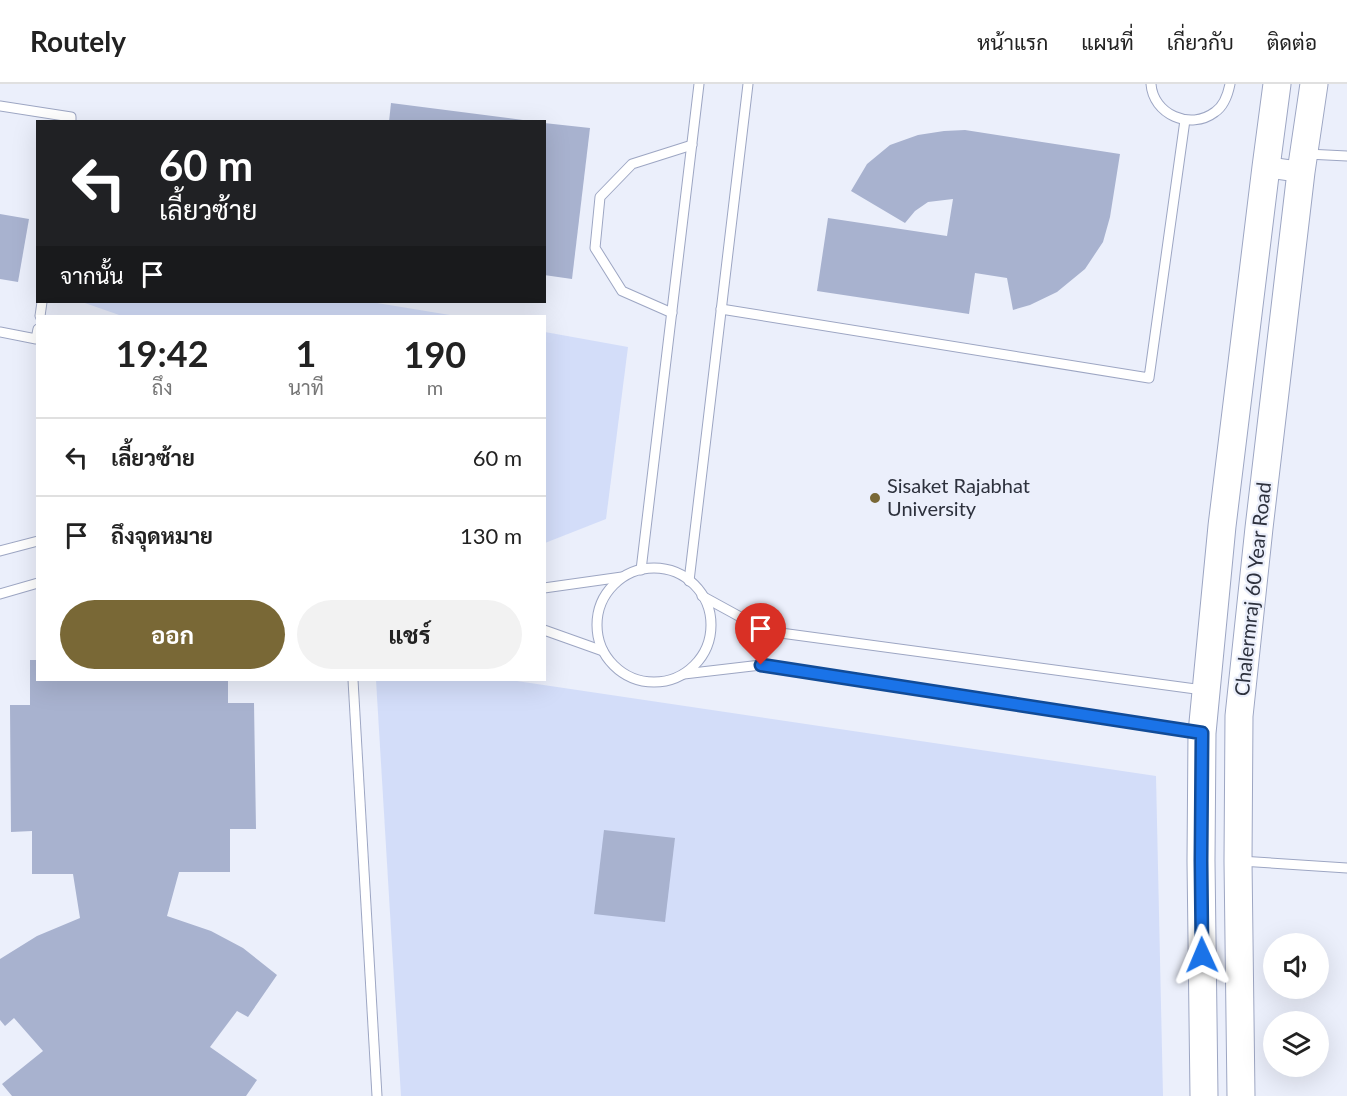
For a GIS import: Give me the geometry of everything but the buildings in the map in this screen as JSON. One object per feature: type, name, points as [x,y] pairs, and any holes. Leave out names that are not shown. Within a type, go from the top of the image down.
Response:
[{"type":"street","name":"Chalermraj 60 Year Road","points":[[1204,1096],[1201,861],[1202,733],[1205,690],[1222,526],[1277,84]]},
{"type":"street","name":"Chalermraj 60 Year Road","points":[[1241,1096],[1239,716],[1260,516],[1314,84]]},
{"type":"street","points":[[1266,167],[1303,163]]},
{"type":"lane","points":[[641,570],[699,84]]},
{"type":"lane","points":[[689,581],[748,84]]},
{"type":"lane","points":[[1151,84],[1151,91],[1158,105],[1170,115],[1185,120],[1201,119],[1215,112],[1225,100],[1230,84]]},
{"type":"lane","points":[[0,106],[71,117],[71,120]]},
{"type":"lane","points":[[722,309],[1149,378],[1185,120]]},
{"type":"lane","points":[[672,313],[622,291],[600,257],[595,248],[600,197],[632,164],[692,146]]},
{"type":"lane","points":[[1303,163],[1347,156]]},
{"type":"lane","points":[[0,332],[36,339]]},
{"type":"lane","points":[[0,551],[36,542]]},
{"type":"lane","points":[[546,588],[622,577],[641,570],[656,568],[675,572],[689,581],[702,596],[709,614],[710,631],[705,650],[684,674]]},
{"type":"lane","points":[[622,577],[611,587],[601,604],[597,624],[603,651],[614,667],[630,678],[650,682],[666,681],[684,674],[761,665],[1202,733]]},
{"type":"lane","points":[[0,594],[36,584]]},
{"type":"lane","points":[[702,596],[766,631],[1205,690]]},
{"type":"lane","points":[[546,631],[603,651]]},
{"type":"lane","points":[[353,681],[377,1096]]},
{"type":"lane","points":[[1238,861],[1347,867]]},
{"type":"shaded area","points":[[85,303],[377,303],[450,315],[119,315]]},
{"type":"shaded area","points":[[546,332],[628,347],[606,519],[546,543]]},
{"type":"shaded area","points":[[376,681],[517,681],[1156,776],[1163,1096],[401,1096]]},
{"type":"place","name":"Sisaket Rajabhat University","points":[[875,498]]},
{"type":"route","points":[[761,665],[1202,733],[1202,955]]}]
